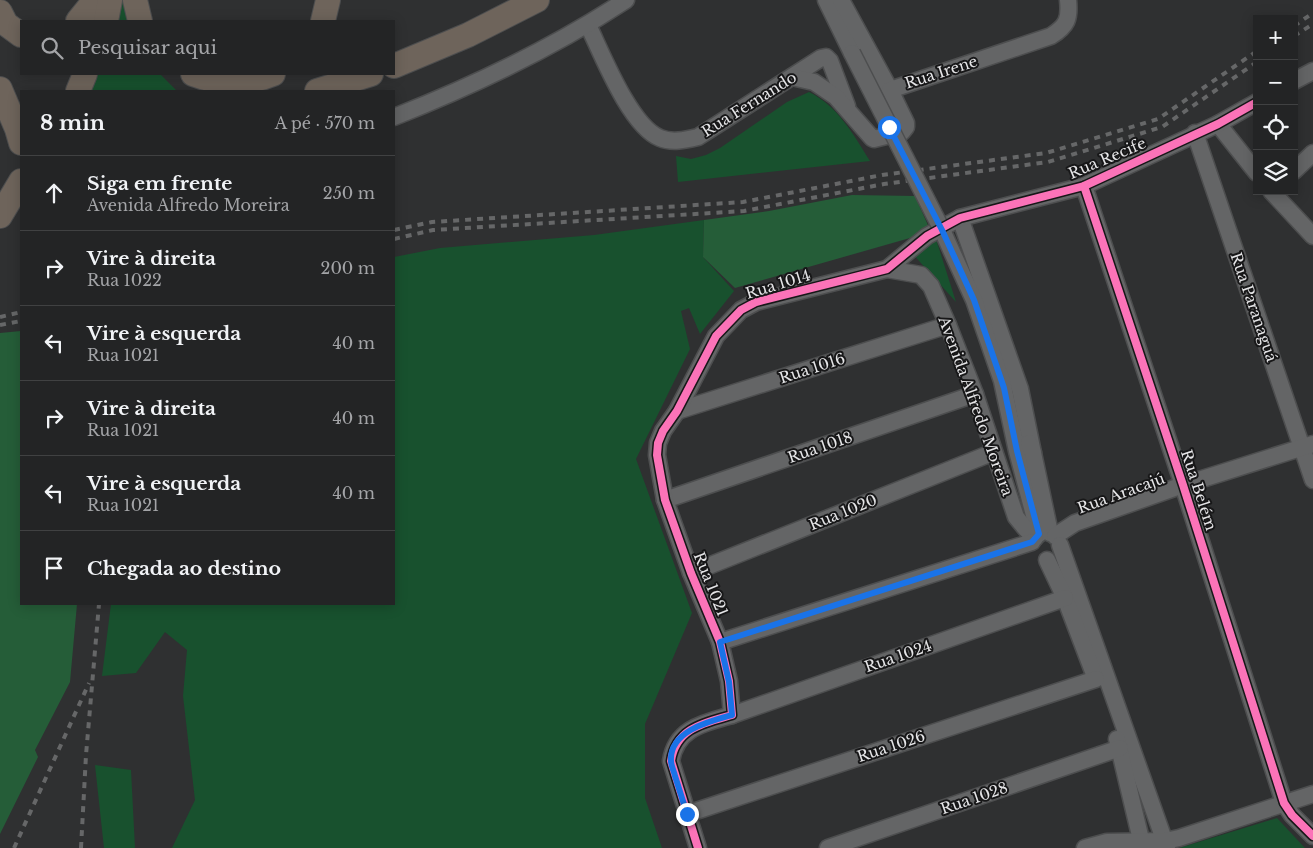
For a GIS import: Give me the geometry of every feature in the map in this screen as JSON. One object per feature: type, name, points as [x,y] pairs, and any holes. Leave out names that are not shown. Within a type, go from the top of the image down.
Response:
[{"type":"highway","points":[[79,20],[95,0]]},
{"type":"highway","points":[[89,20],[95,0]]},
{"type":"highway","points":[[106,20],[110,0]]},
{"type":"highway","points":[[135,0],[140,20]]},
{"type":"highway","points":[[323,20],[328,0]]},
{"type":"highway","points":[[395,66],[468,35],[536,0]]},
{"type":"highway","points":[[0,12],[6,24],[20,34]]},
{"type":"highway","points":[[66,90],[73,75]]},
{"type":"highway","points":[[78,90],[85,75]]},
{"type":"highway","points":[[197,75],[223,82],[246,82],[270,75]]},
{"type":"highway","points":[[320,90],[368,75]]},
{"type":"highway","points":[[0,89],[20,140]]},
{"type":"highway","points":[[11,213],[20,184]]},
{"type":"street","points":[[395,117],[500,72],[588,25],[626,0]]},
{"type":"street","name":"Avenida Alfredo Moreira","points":[[826,0],[959,266],[974,300],[1004,385],[1034,453]]},
{"type":"street","points":[[841,0],[890,90]]},
{"type":"street","name":"Rua Irene","points":[[792,77],[814,82],[836,97],[874,139],[902,132],[906,124],[890,90],[1051,36],[1064,28],[1068,17],[1068,0]]},
{"type":"street","name":"Rua Fernando","points":[[588,25],[630,110],[648,131],[665,140],[684,140],[698,137],[821,58],[826,57],[830,61],[850,111]]},
{"type":"street","points":[[1298,79],[1313,71]]},
{"type":"street","name":"Rua Recife","points":[[960,218],[1084,186],[1218,124],[1253,104]]},
{"type":"street","points":[[1218,124],[1253,168]]},
{"type":"street","name":"Rua Paranaguá","points":[[1195,133],[1308,446],[1313,480]]},
{"type":"street","points":[[1298,167],[1313,153]]},
{"type":"street","name":"Rua Belém","points":[[1084,186],[1183,485],[1284,803]]},
{"type":"street","points":[[1275,195],[1313,236]]},
{"type":"street","name":"Avenida Alfredo Moreira","points":[[960,218],[1020,390],[1034,453],[1045,538]]},
{"type":"street","name":"Rua 1014","points":[[665,500],[657,455],[658,443],[716,336],[741,310],[756,302],[887,269],[927,236],[960,218]]},
{"type":"street","name":"Avenida Alfredo Moreira","points":[[887,269],[921,275],[931,286],[975,394],[1016,517],[1025,528],[1045,538]]},
{"type":"street","name":"Rua 1016","points":[[677,411],[948,325]]},
{"type":"street","name":"Avenida Alfredo Moreira","points":[[1004,385],[1017,451],[1045,538],[1166,845]]},
{"type":"street","name":"Rua 1018","points":[[665,500],[975,394]]},
{"type":"street","name":"Rua Aracajú","points":[[1045,538],[1075,523],[1183,485],[1308,446]]},
{"type":"street","name":"Rua 1020","points":[[691,573],[994,452]]},
{"type":"street","name":"Rua 1021","points":[[665,500],[691,573],[720,642],[729,682],[732,715]]},
{"type":"street","points":[[1045,538],[1056,556],[1047,560],[1036,557],[1033,553],[1045,538]]},
{"type":"street","points":[[720,642],[1045,538]]},
{"type":"street","points":[[1047,560],[1065,598],[1120,748],[1143,845]]},
{"type":"street","name":"Rua 1024","points":[[732,715],[1065,598]]},
{"type":"street","name":"Rua 1026","points":[[687,814],[1096,679]]},
{"type":"street","points":[[698,848],[670,761],[678,741],[688,731],[705,723],[732,715]]},
{"type":"street","name":"Rua 1028","points":[[828,848],[1120,748]]},
{"type":"street","points":[[1086,848],[1107,842],[1166,845],[1179,838],[1313,794]]},
{"type":"street","points":[[1284,803],[1292,815],[1313,836]]},
{"type":"green space","points":[[121,0],[128,0],[130,20],[115,20]]},
{"type":"green space","points":[[96,75],[161,75],[176,90],[89,90]]},
{"type":"green space","points":[[809,92],[837,113],[870,161],[678,182],[676,156],[691,159],[706,155],[720,148],[787,102]]},
{"type":"green space","points":[[852,195],[915,196],[931,232],[735,288],[703,257],[704,220],[769,211]]},
{"type":"green space","points":[[704,220],[703,257],[734,291],[700,334],[689,308],[681,311],[690,349],[636,459],[692,613],[645,724],[645,798],[662,848],[172,848],[195,800],[183,696],[187,650],[165,632],[136,673],[102,676],[111,605],[395,605],[395,257],[440,248],[594,235]]},
{"type":"green space","points":[[936,239],[956,302],[911,252]]},
{"type":"green space","points":[[20,331],[20,605],[77,605],[70,682],[35,750],[38,757],[0,834],[0,333]]},
{"type":"green space","points":[[95,765],[131,770],[135,848],[104,848]]},
{"type":"green space","points":[[1277,818],[1305,848],[1179,848]]},
{"type":"railway","points":[[1298,23],[1313,13]]},
{"type":"railway","points":[[1298,33],[1313,24]]},
{"type":"railway","points":[[395,230],[432,222],[743,202],[882,175],[1046,153],[1158,119],[1253,54]]},
{"type":"railway","points":[[395,239],[433,230],[744,211],[884,184],[1048,162],[1162,127],[1253,65]]},
{"type":"railway","points":[[0,317],[20,312]]},
{"type":"railway","points":[[0,325],[20,321]]},
{"type":"railway","points":[[81,848],[86,755],[99,605]]},
{"type":"railway","points":[[14,848],[89,683]]},
{"type":"cycle path","points":[[698,848],[671,761],[674,750],[685,734],[702,724],[732,715],[729,681],[720,642],[691,573],[665,500],[657,455],[658,443],[663,431],[677,411],[716,336],[741,310],[756,302],[887,269],[927,236],[960,218],[1084,186],[1218,124],[1253,104]]},
{"type":"cycle path","points":[[1084,186],[1183,485],[1284,803],[1292,815],[1313,836]]},
{"type":"route","points":[[687,814],[670,761],[678,741],[688,731],[705,723],[732,715],[729,682],[720,642],[1032,542],[1039,534],[1017,451],[1004,388],[974,300],[942,230],[889,127]]}]
